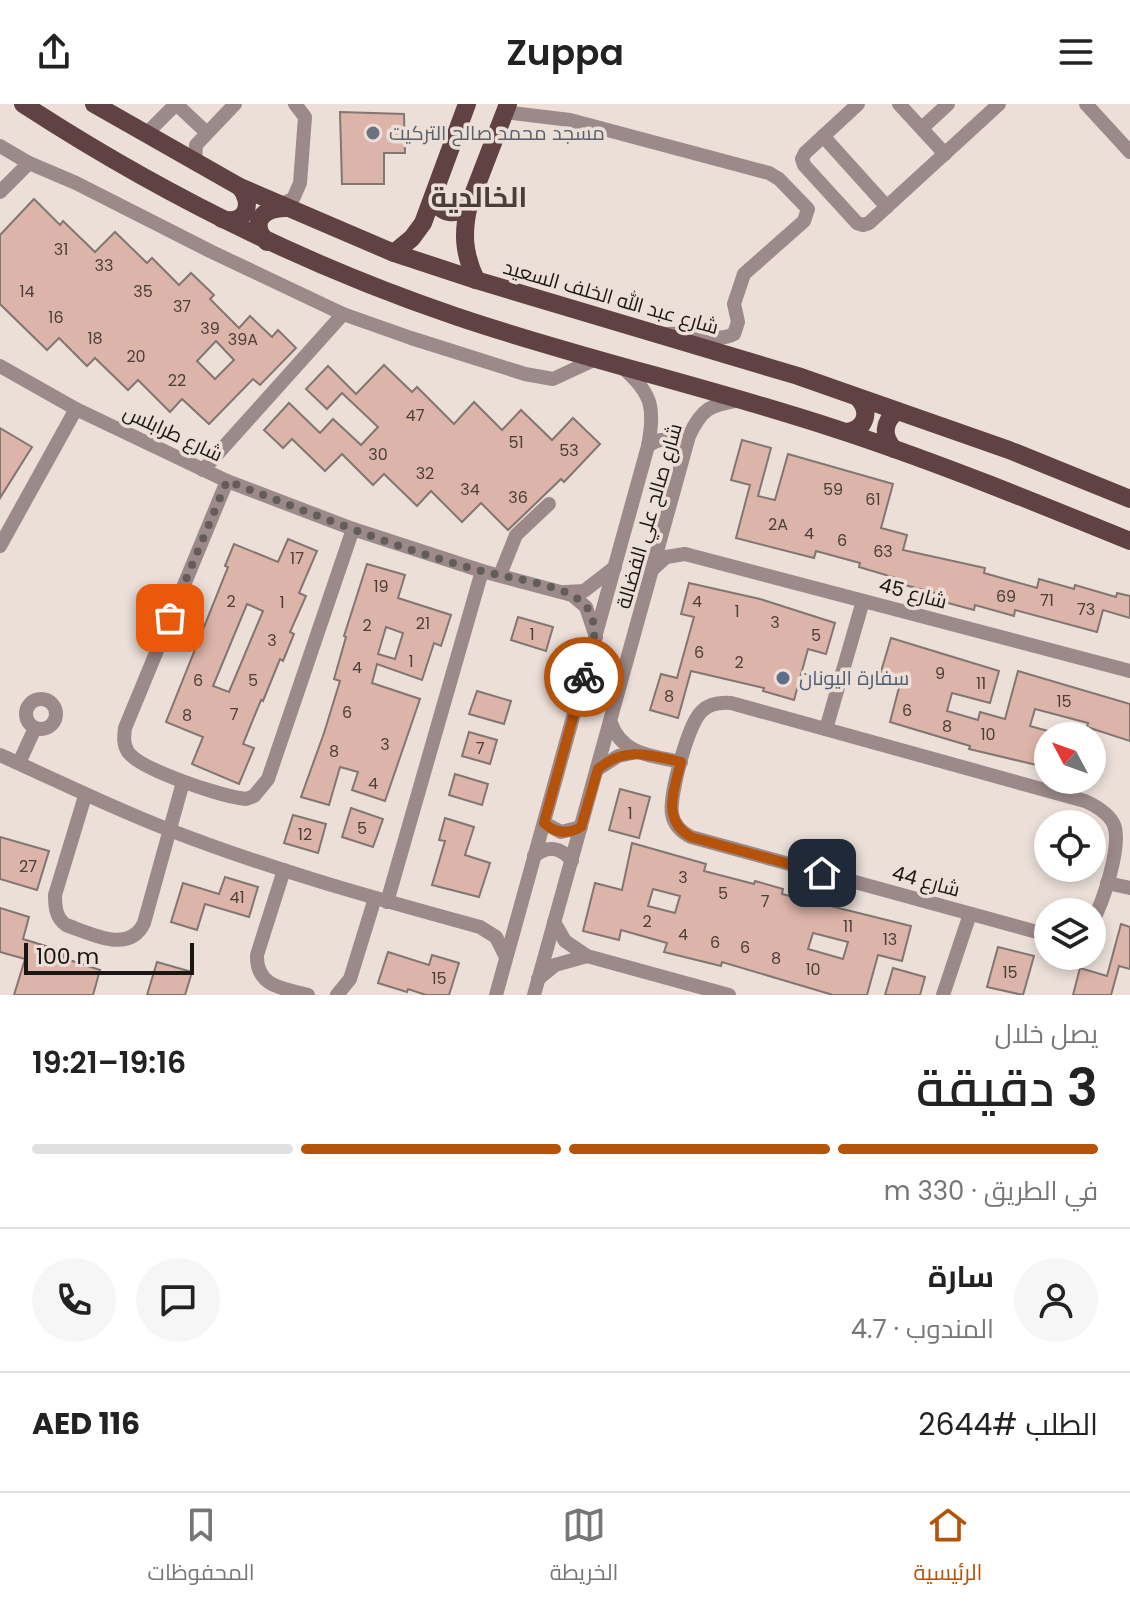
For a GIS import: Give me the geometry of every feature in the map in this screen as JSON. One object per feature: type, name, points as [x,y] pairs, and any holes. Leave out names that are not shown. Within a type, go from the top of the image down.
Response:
[{"type":"main road","points":[[23,104],[119,165],[219,218],[372,287],[458,317],[847,432],[997,487],[1130,541]]},
{"type":"main road","name":"شارع عبد الله الخلف السعيد","points":[[94,104],[240,187],[394,253],[798,376],[1009,450],[1130,499]]},
{"type":"main road","points":[[394,253],[412,238],[423,223],[467,104]]},
{"type":"main road","points":[[476,280],[463,244],[469,205],[506,108]]},
{"type":"main road","points":[[219,218],[231,221],[241,217],[248,207],[247,196],[240,187]]},
{"type":"main road","points":[[433,198],[444,211],[462,211],[469,205]]},
{"type":"main road","points":[[267,242],[258,227],[260,218],[274,208],[283,207]]},
{"type":"main road","points":[[847,432],[858,429],[865,420],[865,408],[859,399]]},
{"type":"main road","points":[[894,449],[885,430],[891,416],[897,411]]},
{"type":"street","points":[[146,134],[176,104],[206,132]]},
{"type":"street","points":[[195,162],[196,145],[235,104]]},
{"type":"street","points":[[283,207],[293,199],[300,183],[305,117],[295,104]]},
{"type":"street","points":[[858,104],[802,155],[804,165],[860,225],[869,223],[999,104]]},
{"type":"street","points":[[901,104],[945,154]]},
{"type":"street","points":[[922,128],[948,104]]},
{"type":"street","points":[[1086,104],[1130,152]]},
{"type":"street","points":[[506,108],[570,120],[769,173],[808,209],[804,221],[744,274],[734,304],[738,322],[734,334],[721,338],[682,332],[662,335]]},
{"type":"street","points":[[823,136],[887,207]]},
{"type":"street","points":[[0,146],[29,163],[343,314],[525,374],[553,379],[596,359]]},
{"type":"street","points":[[0,192],[29,163]]},
{"type":"street","points":[[203,470],[343,314]]},
{"type":"street","name":"شارع طرابلس","points":[[0,366],[76,409],[227,481],[353,529],[482,571],[564,592]]},
{"type":"street","name":"شارع صالح علي الفضالة","points":[[496,995],[648,446],[652,414],[650,399],[644,388],[620,366]]},
{"type":"street","name":"شارع صالح علي الفضالة","points":[[534,995],[689,436],[702,413],[713,406],[741,399]]},
{"type":"street","points":[[0,546],[76,409]]},
{"type":"street","points":[[648,446],[660,439],[668,439],[684,452]]},
{"type":"street","points":[[227,481],[125,728],[124,740],[130,755],[183,782],[246,799],[254,796],[268,779],[353,529]]},
{"type":"street","points":[[500,575],[516,535],[549,504]]},
{"type":"street","points":[[665,525],[671,541],[685,554]]},
{"type":"street","points":[[654,569],[666,557],[685,554]]},
{"type":"street","name":"شارع 45","points":[[685,554],[1130,671]]},
{"type":"street","points":[[564,592],[584,591],[615,567]]},
{"type":"street","points":[[337,995],[350,979],[381,900],[482,571]]},
{"type":"street","points":[[564,592],[586,607],[596,637]]},
{"type":"street","points":[[826,729],[863,601]]},
{"type":"street","name":"شارع 44","points":[[1034,931],[691,837],[677,827],[671,813],[681,762],[697,716],[703,709],[721,702],[1097,806],[1111,819],[1116,833],[1101,898]]},
{"type":"street","points":[[611,723],[622,743],[637,752],[681,762]]},
{"type":"street","points":[[19,763],[35,728]]},
{"type":"street","points":[[598,769],[618,756],[637,752]]},
{"type":"street","points":[[0,755],[85,796],[169,830],[284,870],[480,927],[496,937],[506,957]]},
{"type":"street","points":[[85,796],[55,895],[57,915],[66,925],[117,942],[141,930],[183,782]]},
{"type":"street","points":[[544,823],[561,832],[581,827]]},
{"type":"street","points":[[534,856],[554,849],[572,861]]},
{"type":"street","points":[[284,870],[257,955],[257,965],[260,974],[272,984],[308,995]]},
{"type":"street","points":[[1107,883],[1130,888]]},
{"type":"street","points":[[480,927],[500,924],[519,909]]},
{"type":"street","points":[[943,995],[970,914]]},
{"type":"street","points":[[554,922],[565,941],[587,956],[729,995]]},
{"type":"street","points":[[538,979],[555,965],[587,956]]},
{"type":"building","name":"مسجد محمد صالح التركيت","points":[[340,112],[404,114],[405,153],[384,153],[384,184],[342,184]]},
{"type":"building","points":[[34,199],[60,225],[63,221],[95,252],[115,232],[147,263],[152,258],[179,285],[191,273],[214,295],[210,299],[239,328],[250,316],[272,337],[278,330],[296,348],[260,385],[253,379],[209,424],[182,399],[170,412],[138,380],[128,390],[95,358],[87,366],[59,338],[47,350],[0,304],[0,235]],"holes":[[[216,341],[234,360],[215,379],[197,361]]]},
{"type":"building","points":[[384,365],[412,392],[417,387],[454,424],[474,402],[502,430],[521,410],[552,440],[573,418],[600,444],[564,482],[561,479],[508,530],[481,503],[462,522],[431,491],[417,506],[384,474],[373,485],[342,454],[325,471],[292,439],[283,448],[264,430],[289,403],[320,433],[333,419],[361,445],[378,427],[342,393],[327,409],[306,389],[328,366],[356,394]]},
{"type":"building","points":[[0,428],[32,447],[0,498]]},
{"type":"building","points":[[742,440],[771,448],[758,496],[775,500],[788,454],[893,484],[881,528],[907,535],[903,550],[985,568],[984,573],[1037,588],[1039,579],[1116,597],[1117,593],[1130,596],[1130,618],[1103,610],[1097,632],[1015,610],[1014,616],[975,605],[974,610],[937,600],[939,594],[901,584],[903,580],[859,567],[860,563],[816,551],[814,558],[736,538],[750,485],[731,480]]},
{"type":"building","points":[[288,539],[317,551],[299,593],[306,596],[290,632],[294,634],[243,744],[254,748],[239,784],[192,764],[203,737],[166,722],[228,567],[225,566],[234,544],[278,562]],"holes":[[[247,604],[263,611],[229,692],[213,686]]]},
{"type":"building","points":[[367,564],[405,575],[398,598],[451,615],[441,646],[434,643],[422,680],[377,664],[372,683],[420,699],[385,801],[352,790],[358,772],[340,767],[329,805],[301,797],[340,681],[334,679]],"holes":[[[386,627],[403,633],[395,659],[378,654]]]},
{"type":"building","points":[[689,583],[760,599],[835,623],[826,654],[808,649],[794,700],[763,691],[764,688],[691,671],[678,718],[650,710],[661,674],[677,678],[694,617],[681,614]]},
{"type":"building","points":[[518,617],[553,627],[546,651],[511,640]]},
{"type":"building","points":[[891,638],[999,671],[990,703],[952,693],[947,711],[978,720],[980,712],[1005,719],[1018,671],[1130,704],[1130,741],[1106,733],[1106,722],[1084,722],[1035,709],[1030,726],[1034,727],[1034,764],[969,749],[970,746],[890,722],[901,680],[880,675]]},
{"type":"building","points":[[477,691],[511,701],[504,724],[469,714]]},
{"type":"building","points":[[469,732],[497,740],[490,764],[462,756]]},
{"type":"building","points":[[455,774],[488,784],[482,805],[449,795]]},
{"type":"building","points":[[620,789],[650,797],[639,838],[609,830]]},
{"type":"building","points":[[351,808],[383,819],[373,847],[342,837]]},
{"type":"building","points":[[293,815],[326,824],[318,853],[284,843]]},
{"type":"building","points":[[445,818],[474,827],[465,855],[490,863],[479,897],[432,885],[445,841],[439,840]]},
{"type":"building","points":[[0,837],[49,851],[37,890],[0,879]]},
{"type":"building","points":[[632,843],[706,864],[704,871],[754,884],[755,881],[783,889],[782,894],[911,926],[902,961],[878,955],[867,995],[833,995],[722,962],[721,966],[664,952],[667,943],[621,930],[619,940],[583,931],[595,883],[622,890]],"holes":[[[653,889],[680,896],[675,913],[648,906]],[[813,933],[848,942],[843,959],[808,949]]]},
{"type":"building","points":[[225,877],[258,887],[249,917],[205,904],[197,930],[171,922],[183,883],[219,894]]},
{"type":"building","points":[[0,908],[29,917],[23,939],[65,952],[63,958],[100,970],[93,995],[14,995],[25,959],[0,952]]},
{"type":"building","points":[[1121,924],[1130,927],[1130,969],[1119,966],[1111,995],[1073,995],[1079,970],[1107,976]]},
{"type":"building","points":[[998,947],[1034,956],[1023,995],[987,987]]},
{"type":"building","points":[[388,952],[429,965],[432,955],[459,963],[449,995],[426,995],[408,989],[407,992],[378,983]]},
{"type":"building","points":[[157,962],[192,972],[185,995],[147,995]]},
{"type":"building","points":[[893,968],[925,977],[920,995],[885,995]]},
{"type":"way so far","points":[[170,618],[227,481],[353,529],[482,571],[572,595],[586,607],[596,637],[584,677]]},
{"type":"place","name":"مسجد محمد صالح التركيت","points":[[373,133]]},
{"type":"place","name":"سفارة اليونان","points":[[783,678]]},
{"type":"district","name":"الخالدية","points":[[479,197]]},
{"type":"route","points":[[584,677],[544,823],[561,832],[575,831],[581,827],[598,769],[618,756],[637,752],[681,762],[671,813],[683,833],[822,873]]}]
